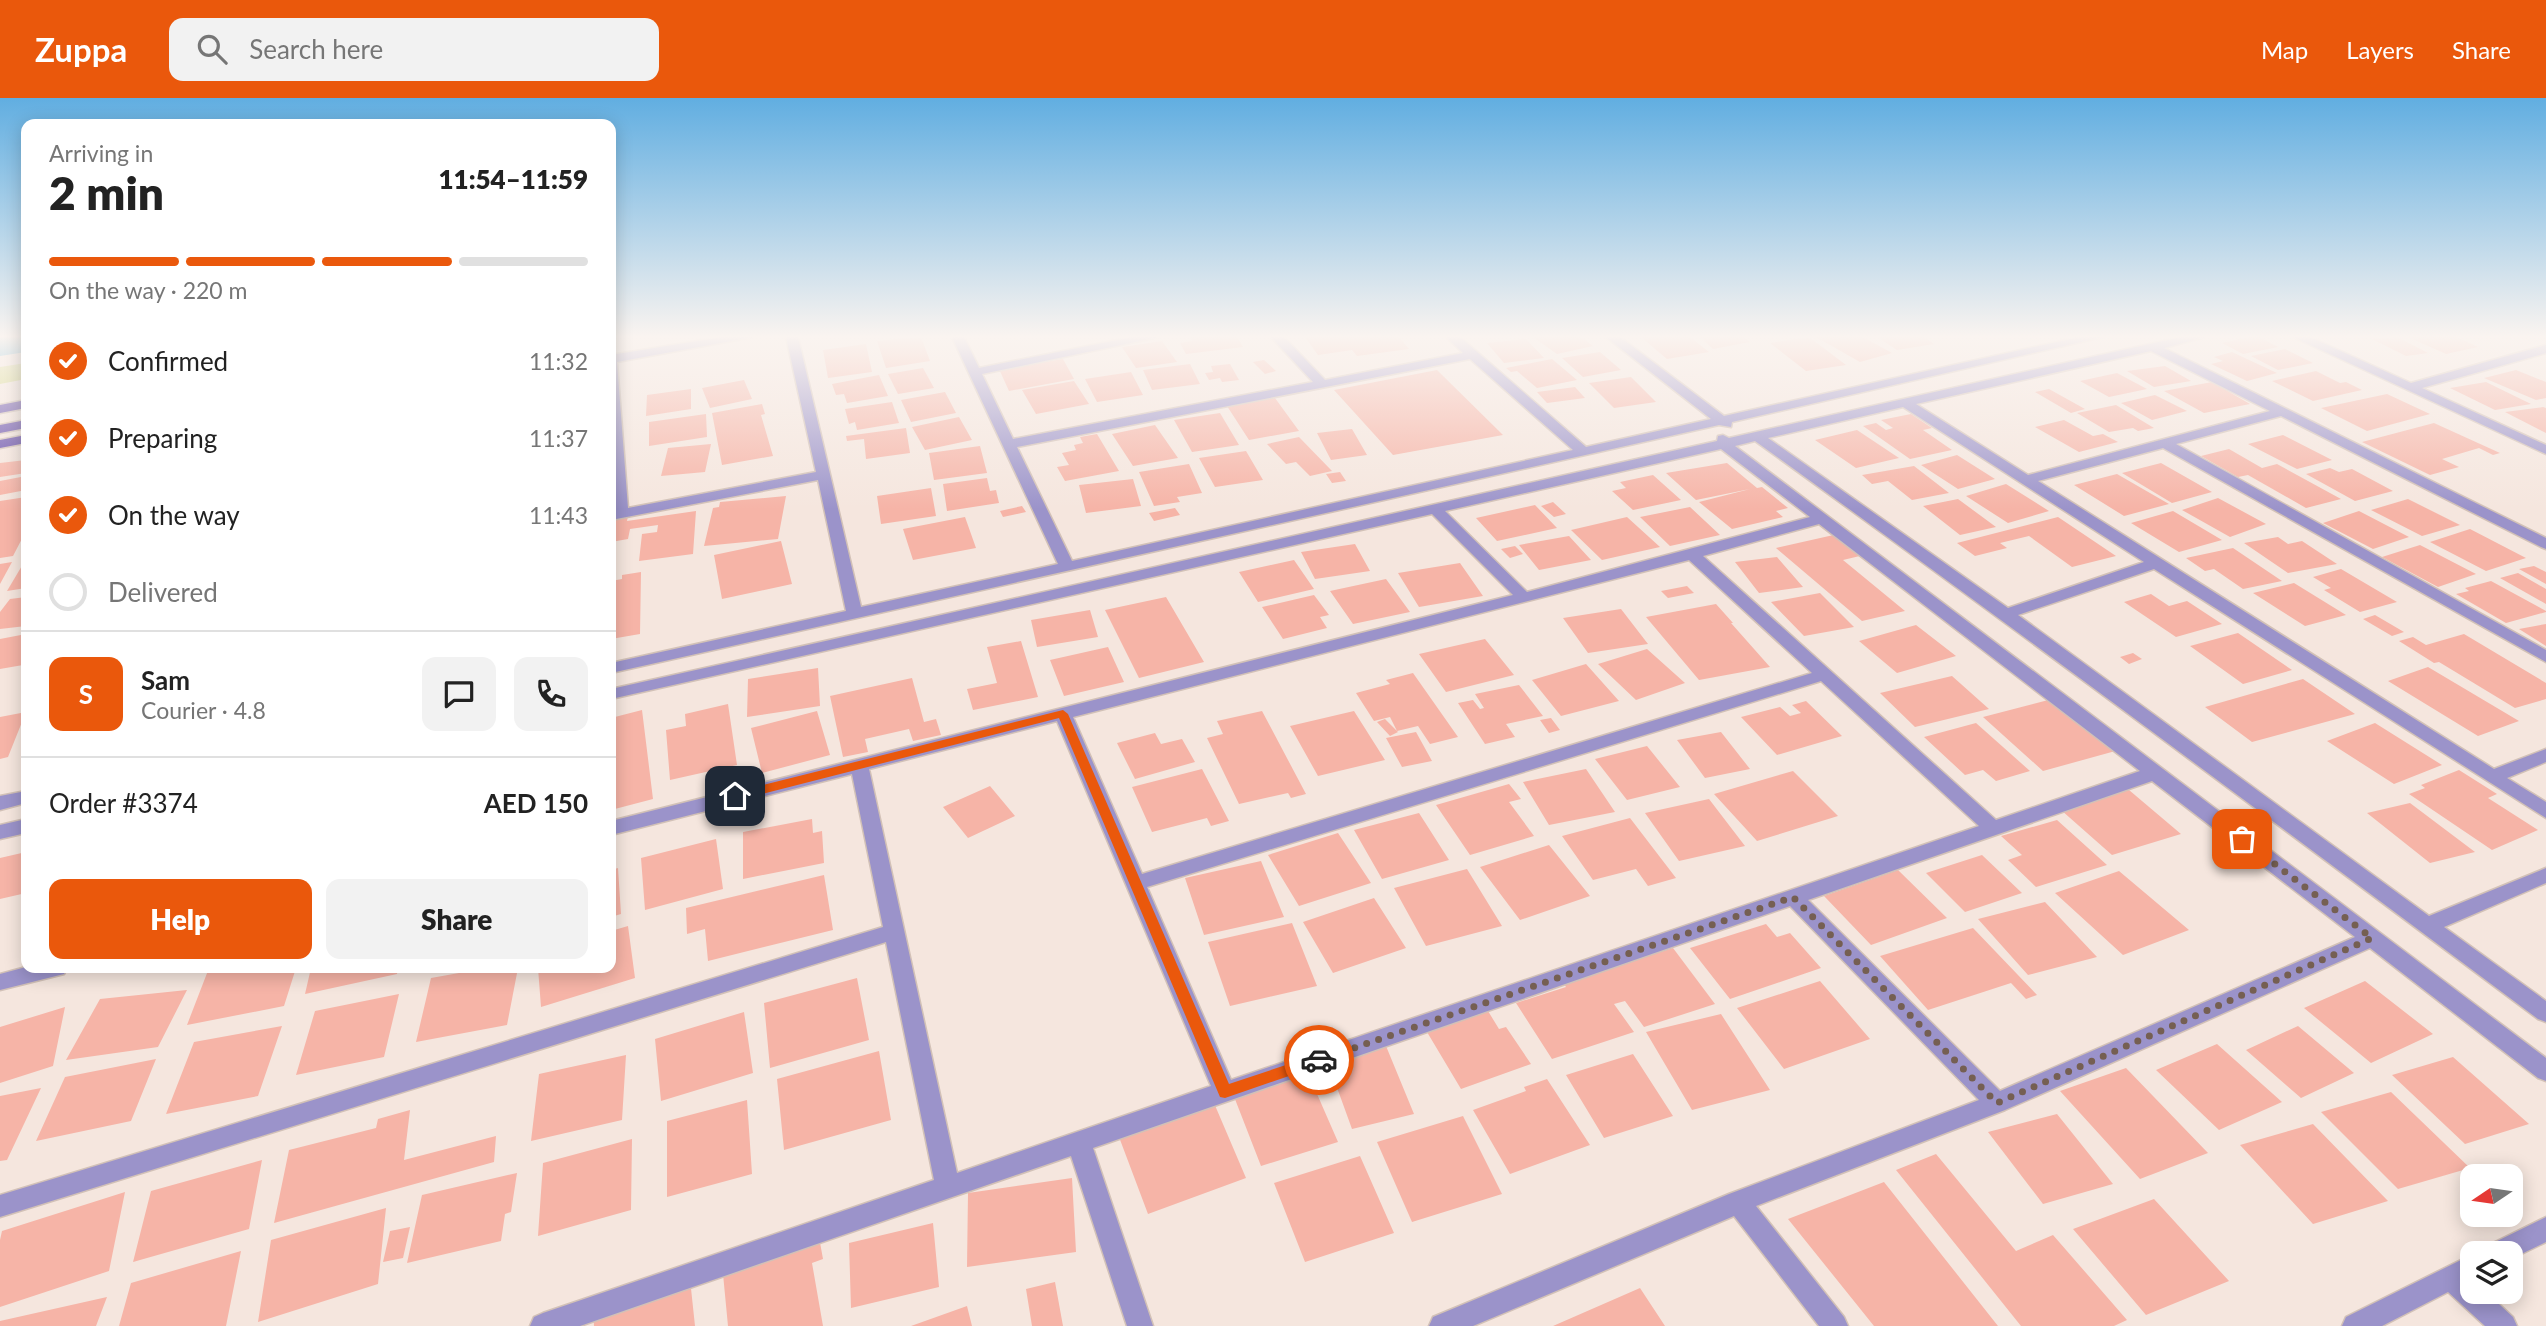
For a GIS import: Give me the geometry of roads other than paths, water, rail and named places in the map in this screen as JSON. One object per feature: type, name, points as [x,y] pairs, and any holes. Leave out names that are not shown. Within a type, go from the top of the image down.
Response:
[{"type":"main road","points":[[0,399],[21,395]]},
{"type":"main road","points":[[0,410],[21,405]]},
{"type":"main road","points":[[0,429],[21,425]]},
{"type":"main road","points":[[0,444],[21,440]]},
{"type":"street","points":[[805,394],[855,614]]},
{"type":"street","points":[[986,394],[1067,567]]},
{"type":"street","points":[[1009,444],[1268,394]]},
{"type":"street","points":[[1518,394],[1584,452]]},
{"type":"street","points":[[1685,394],[1721,422],[1759,437],[2006,614],[2546,1013]]},
{"type":"street","points":[[616,667],[1844,394]]},
{"type":"street","points":[[616,693],[1944,394]]},
{"type":"street","points":[[2247,394],[2546,544]]},
{"type":"street","points":[[2423,394],[2546,450]]},
{"type":"street","points":[[1905,403],[2546,811]]},
{"type":"street","points":[[2026,480],[2282,412]]},
{"type":"street","points":[[1721,422],[1724,444],[1824,517],[2546,1071]]},
{"type":"street","points":[[2164,443],[2546,657]]},
{"type":"street","points":[[616,515],[823,475]]},
{"type":"street","points":[[1436,509],[1524,597]]},
{"type":"street","points":[[616,827],[1692,554],[1824,517]]},
{"type":"street","points":[[1692,554],[1993,828]]},
{"type":"street","points":[[2006,614],[2157,563]]},
{"type":"street","points":[[1134,884],[1823,675]]},
{"type":"street","points":[[1063,714],[1225,1092]]},
{"type":"street","points":[[2492,777],[2546,755]]},
{"type":"street","points":[[859,765],[948,1187]]},
{"type":"street","points":[[543,1326],[2155,773]]},
{"type":"street","points":[[0,803],[21,798]]},
{"type":"street","points":[[0,832],[21,827]]},
{"type":"street","points":[[2425,926],[2546,875]]},
{"type":"street","points":[[1793,897],[1997,1103]]},
{"type":"street","points":[[0,1206],[893,932]]},
{"type":"street","points":[[1442,1326],[1738,1202],[1997,1103],[2372,938]]},
{"type":"street","points":[[0,982],[36,973]]},
{"type":"street","points":[[1079,1142],[1140,1326]]},
{"type":"street","points":[[1738,1202],[1835,1326]]},
{"type":"street","points":[[2522,1241],[2546,1229]]},
{"type":"street","points":[[2355,1326],[2460,1273]]},
{"type":"street","points":[[2487,1304],[2504,1326]]}]
